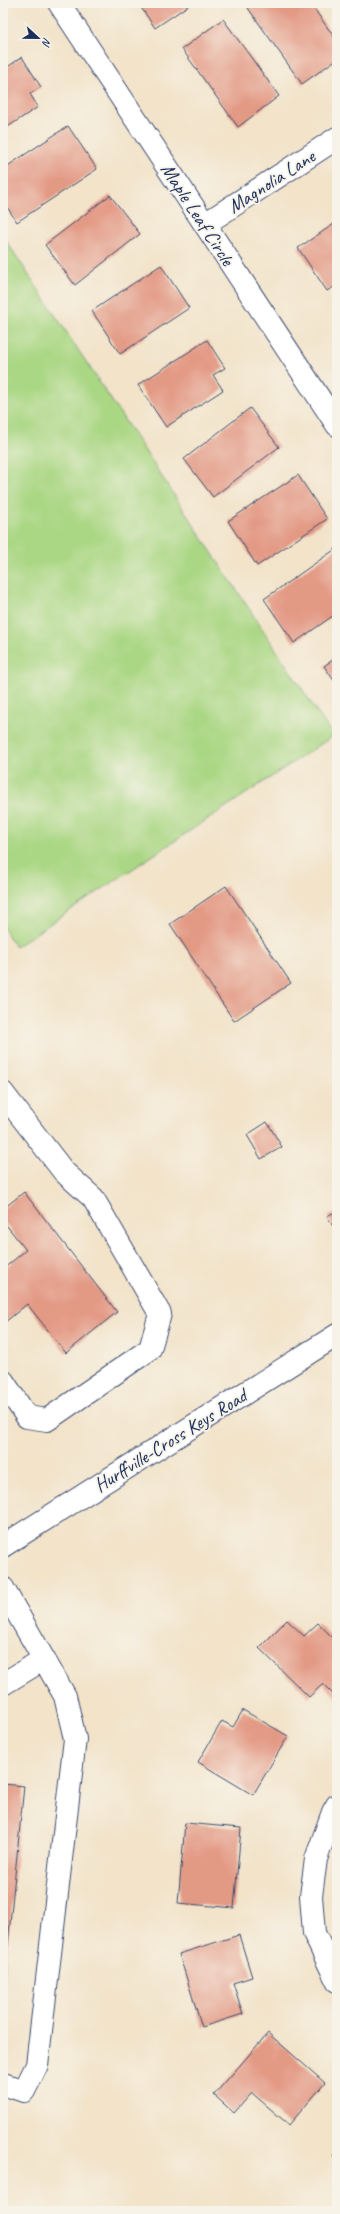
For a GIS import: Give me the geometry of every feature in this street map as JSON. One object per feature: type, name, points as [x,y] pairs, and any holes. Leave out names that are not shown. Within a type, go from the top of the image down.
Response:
[{"type":"street","name":"Maple Leaf Circle","points":[[59,3],[337,425]]},
{"type":"street","name":"Magnolia Lane","points":[[205,224],[337,138]]},
{"type":"street","points":[[3,1093],[64,1172],[93,1198],[160,1314],[150,1350],[47,1420],[27,1417],[3,1381]]},
{"type":"street","name":"Hurffville-Cross Keys Road","points":[[5,1540],[337,1335]]},
{"type":"street","points":[[3,1588],[65,1696],[75,1739],[37,2065],[24,2090],[3,2084]]},
{"type":"street","points":[[3,1684],[44,1659]]},
{"type":"street","points":[[337,1805],[316,1859],[311,1896],[314,1933],[337,1981]]},
{"type":"green space","points":[[3,236],[333,736],[15,947],[3,927]]},
{"type":"building","points":[[138,3],[192,3],[155,28]]},
{"type":"building","points":[[255,3],[310,3],[337,41],[337,59],[302,84],[248,8]]},
{"type":"building","points":[[223,19],[279,96],[238,127],[182,49]]},
{"type":"building","points":[[22,57],[41,87],[30,94],[38,107],[3,130],[3,70]]},
{"type":"building","points":[[68,126],[97,169],[17,222],[3,201],[3,169]]},
{"type":"building","points":[[110,195],[140,234],[75,285],[45,245]]},
{"type":"building","points":[[337,222],[337,285],[327,291],[298,248]]},
{"type":"building","points":[[161,265],[189,308],[120,354],[92,311]]},
{"type":"building","points":[[207,340],[225,368],[213,375],[223,390],[166,427],[138,385]]},
{"type":"building","points":[[250,408],[279,447],[213,497],[184,459]]},
{"type":"building","points":[[298,475],[327,519],[257,566],[228,521]]},
{"type":"building","points":[[337,548],[337,613],[294,643],[264,599]]},
{"type":"building","points":[[337,657],[337,685],[324,666]]},
{"type":"building","points":[[226,886],[291,983],[234,1021],[170,924]]},
{"type":"building","points":[[267,1122],[282,1147],[261,1159],[247,1135]]},
{"type":"building","points":[[24,1192],[117,1312],[66,1353],[27,1304],[4,1323],[3,1322],[3,1269],[26,1250],[3,1221],[3,1209]]},
{"type":"building","points":[[337,1211],[337,1233],[327,1216]]},
{"type":"building","points":[[287,1620],[304,1636],[318,1623],[337,1642],[337,1698],[323,1684],[309,1697],[259,1648]]},
{"type":"building","points":[[243,1710],[288,1736],[253,1795],[198,1762],[222,1721],[233,1727]]},
{"type":"building","points":[[3,1784],[24,1786],[4,1983],[3,1983]]},
{"type":"building","points":[[185,1823],[241,1828],[234,1908],[178,1903]]},
{"type":"building","points":[[239,1935],[252,1977],[233,1983],[243,2014],[202,2027],[179,1954]]},
{"type":"building","points":[[268,2033],[325,2083],[289,2125],[252,2093],[234,2113],[214,2095]]},
{"type":"building","points":[[337,2149],[337,2159],[333,2156]]}]
